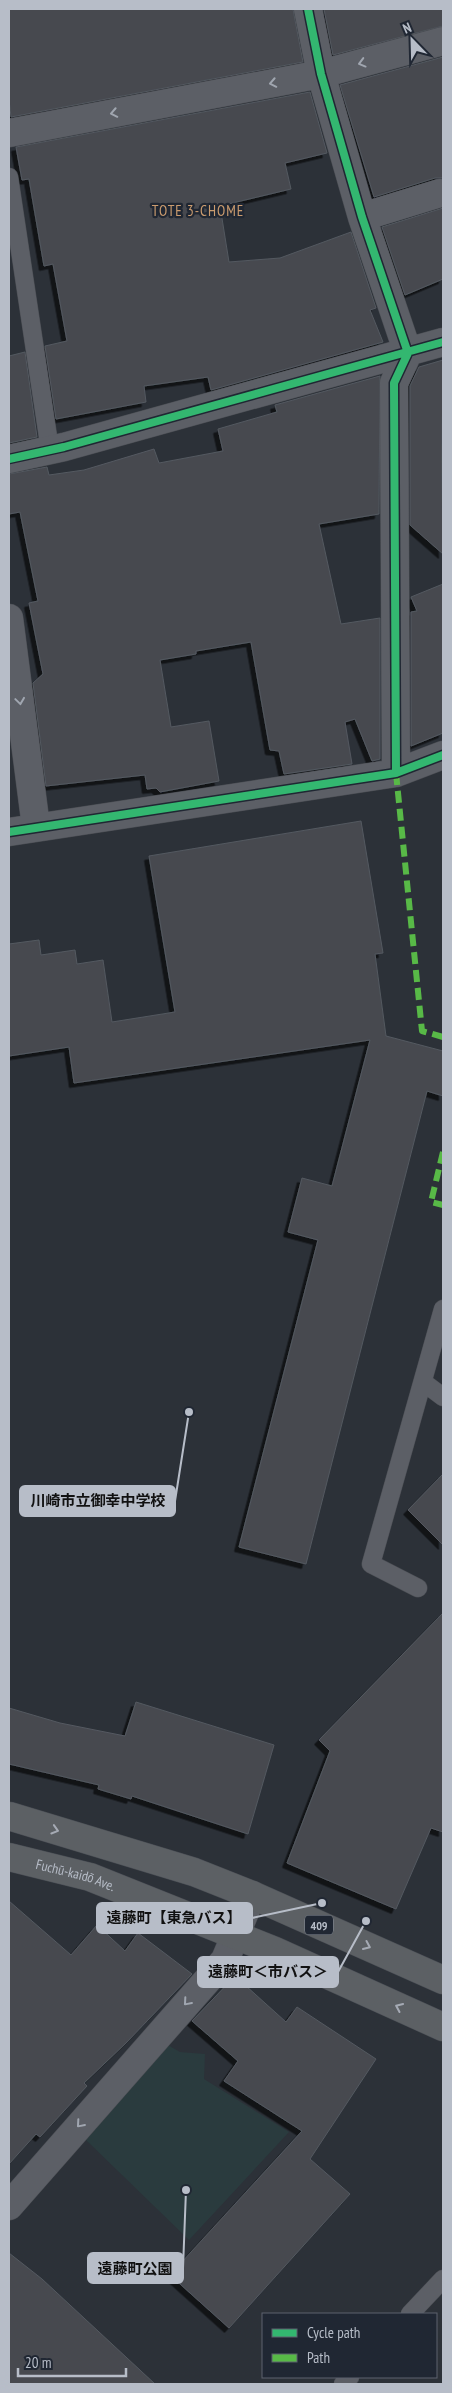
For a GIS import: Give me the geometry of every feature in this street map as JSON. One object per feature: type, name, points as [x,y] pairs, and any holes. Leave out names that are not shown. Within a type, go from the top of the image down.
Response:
[{"type":"highway","name":"409","points":[[9,1816],[194,1872],[252,1895],[443,1980]]},
{"type":"highway","name":"Fuchū-kaidō Ave.","points":[[9,1856],[90,1877],[235,1935],[443,2027]]},
{"type":"street","points":[[308,9],[321,74],[362,217],[408,354],[394,383],[396,774]]},
{"type":"street","points":[[9,133],[321,74],[443,42]]},
{"type":"street","points":[[362,217],[440,193]]},
{"type":"street","points":[[9,459],[50,450],[408,354],[443,342]]},
{"type":"street","points":[[9,618],[36,827]]},
{"type":"street","points":[[9,832],[396,774],[443,755]]},
{"type":"street","points":[[9,2206],[225,1960],[252,1895]]},
{"type":"lane","points":[[9,177],[50,450]]},
{"type":"lane","points":[[418,1588],[371,1564],[443,1309]]},
{"type":"lane","points":[[423,1382],[443,1397]]},
{"type":"lane","points":[[411,2313],[443,2279]]},
{"type":"shaded area","points":[[166,2044],[180,2052],[205,2054],[204,2079],[289,2132],[189,2240],[85,2139]]},
{"type":"building","points":[[9,9],[293,9],[303,62],[11,117],[9,100]]},
{"type":"building","points":[[324,9],[443,9],[443,26],[333,55]]},
{"type":"building","points":[[443,57],[443,178],[435,178],[374,197],[340,85]]},
{"type":"building","points":[[310,92],[327,153],[285,163],[291,189],[220,206],[229,262],[280,258],[351,232],[376,308],[370,310],[383,342],[211,390],[208,377],[144,386],[146,402],[56,419],[45,346],[67,341],[53,264],[44,266],[29,179],[22,180],[16,147]]},
{"type":"building","points":[[443,208],[443,279],[405,295],[382,227]]},
{"type":"building","points":[[25,352],[37,437],[9,443],[9,356]]},
{"type":"building","points":[[443,360],[443,554],[410,525],[410,386],[419,367]]},
{"type":"building","points":[[380,376],[379,514],[319,524],[341,624],[380,618],[380,759],[372,761],[355,719],[345,722],[352,764],[284,774],[279,751],[270,750],[251,642],[196,651],[196,654],[160,660],[171,727],[209,721],[219,781],[160,792],[156,788],[147,789],[145,775],[46,786],[33,683],[43,674],[29,603],[38,601],[20,512],[9,514],[9,474],[47,467],[49,475],[84,470],[154,449],[159,463],[223,451],[218,429],[277,412],[275,405]]},
{"type":"building","points":[[443,584],[443,733],[411,746],[411,612],[417,611],[411,597]]},
{"type":"building","points":[[361,821],[383,953],[375,954],[386,1036],[443,1051],[443,1096],[427,1091],[306,1564],[239,1547],[318,1240],[288,1232],[302,1178],[332,1186],[370,1040],[74,1083],[69,1047],[9,1056],[9,944],[39,940],[41,955],[75,950],[77,964],[103,960],[112,1022],[175,1012],[149,856]]},
{"type":"building","points":[[443,1474],[443,1545],[408,1510]]},
{"type":"building","points":[[443,1613],[443,1832],[431,1828],[396,1909],[287,1863],[330,1751],[319,1740]]},
{"type":"building","points":[[136,1702],[274,1745],[248,1834],[132,1796],[131,1799],[98,1789],[99,1785],[9,1764],[9,1708],[60,1723],[125,1736]]},
{"type":"building","points":[[9,1901],[71,1955],[97,1925],[125,1951],[138,1933],[192,1974],[126,2043],[84,2083],[87,2086],[40,2137],[36,2134],[9,2164]]},
{"type":"building","points":[[235,1976],[286,2022],[297,2007],[376,2059],[310,2159],[350,2194],[229,2328],[170,2275],[302,2131],[224,2081],[238,2061],[192,2021]]},
{"type":"building","points":[[9,2253],[42,2279],[155,2384],[9,2384]]},
{"type":"marked path","points":[[396,773],[422,1031],[443,1037]]},
{"type":"marked path","points":[[443,1152],[431,1202],[443,1205]]},
{"type":"cycle path","points":[[308,9],[321,74],[362,217],[408,353],[394,383],[396,773]]},
{"type":"cycle path","points":[[9,459],[64,447],[443,342]]},
{"type":"cycle path","points":[[9,832],[396,773],[443,755]]},
{"type":"place","name":"川崎市立御幸中学校","points":[[189,1412]]},
{"type":"place","name":"遠藤町【東急バス】","points":[[322,1903]]},
{"type":"place","name":"遠藤町＜市バス＞","points":[[366,1921]]},
{"type":"place","name":"遠藤町公園","points":[[186,2190]]},
{"type":"district","name":"TOTE 3-CHOME","points":[[198,210]]}]
